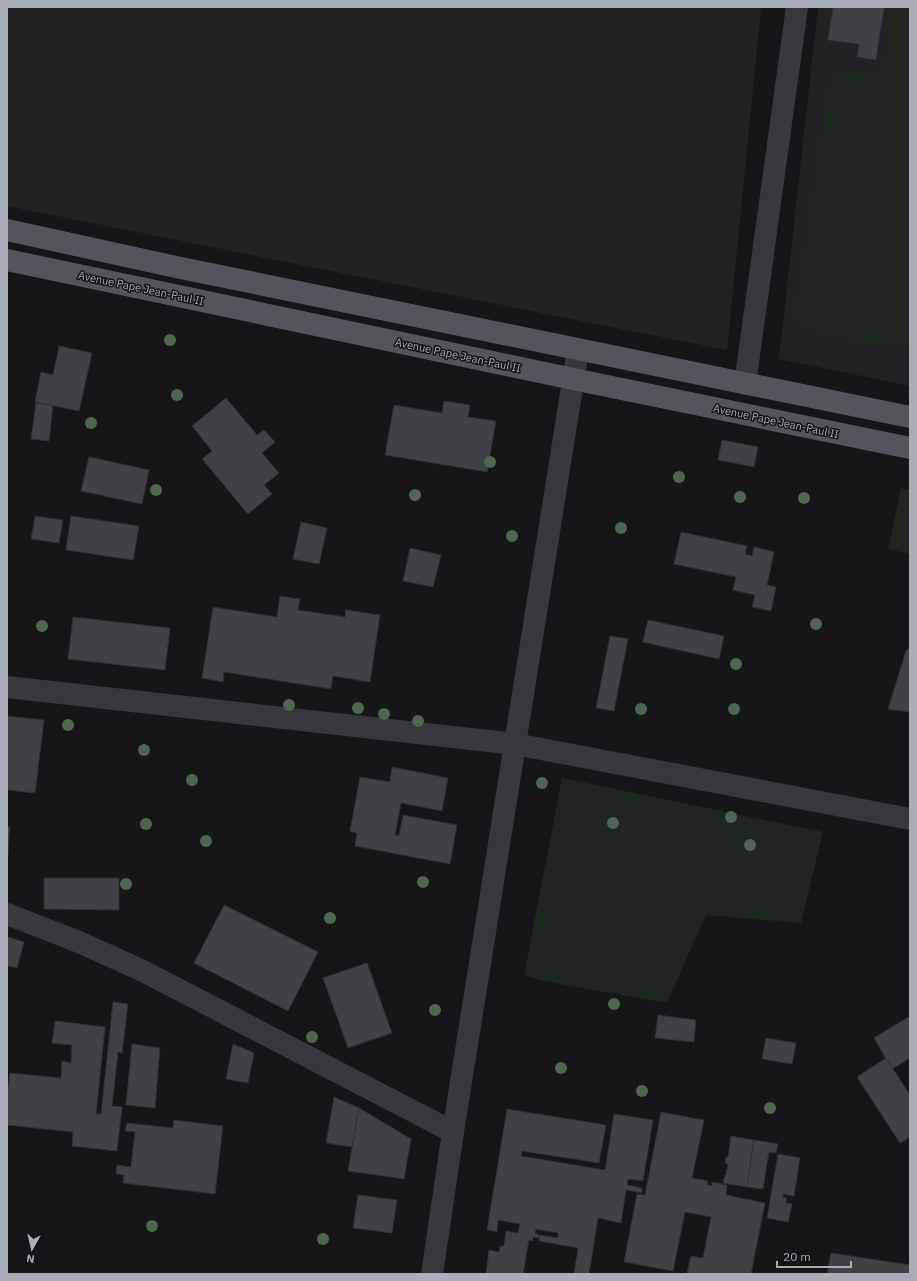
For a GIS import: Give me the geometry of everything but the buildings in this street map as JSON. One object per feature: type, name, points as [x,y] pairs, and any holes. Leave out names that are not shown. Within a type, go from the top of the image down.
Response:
[{"type":"main road","points":[[7,230],[578,350],[910,417]]},
{"type":"main road","name":"Avenue Pape Jean-Paul II","points":[[7,260],[910,448]]},
{"type":"street","points":[[745,384],[797,7]]},
{"type":"street","points":[[432,1274],[453,1132],[578,350]]},
{"type":"street","points":[[7,687],[515,744],[910,819]]},
{"type":"street","points":[[7,914],[79,942],[142,971],[453,1132]]},
{"type":"shaded area","points":[[7,7],[761,7],[727,350],[7,206]]},
{"type":"shaded area","points":[[818,7],[910,7],[910,386],[779,359]]},
{"type":"shaded area","points":[[892,7],[910,7],[910,348],[830,337],[793,321],[831,69],[881,76]]},
{"type":"shaded area","points":[[901,488],[910,490],[910,554],[888,549]]},
{"type":"shaded area","points":[[562,778],[823,832],[801,923],[706,915],[667,1003],[543,981],[524,975]]}]
